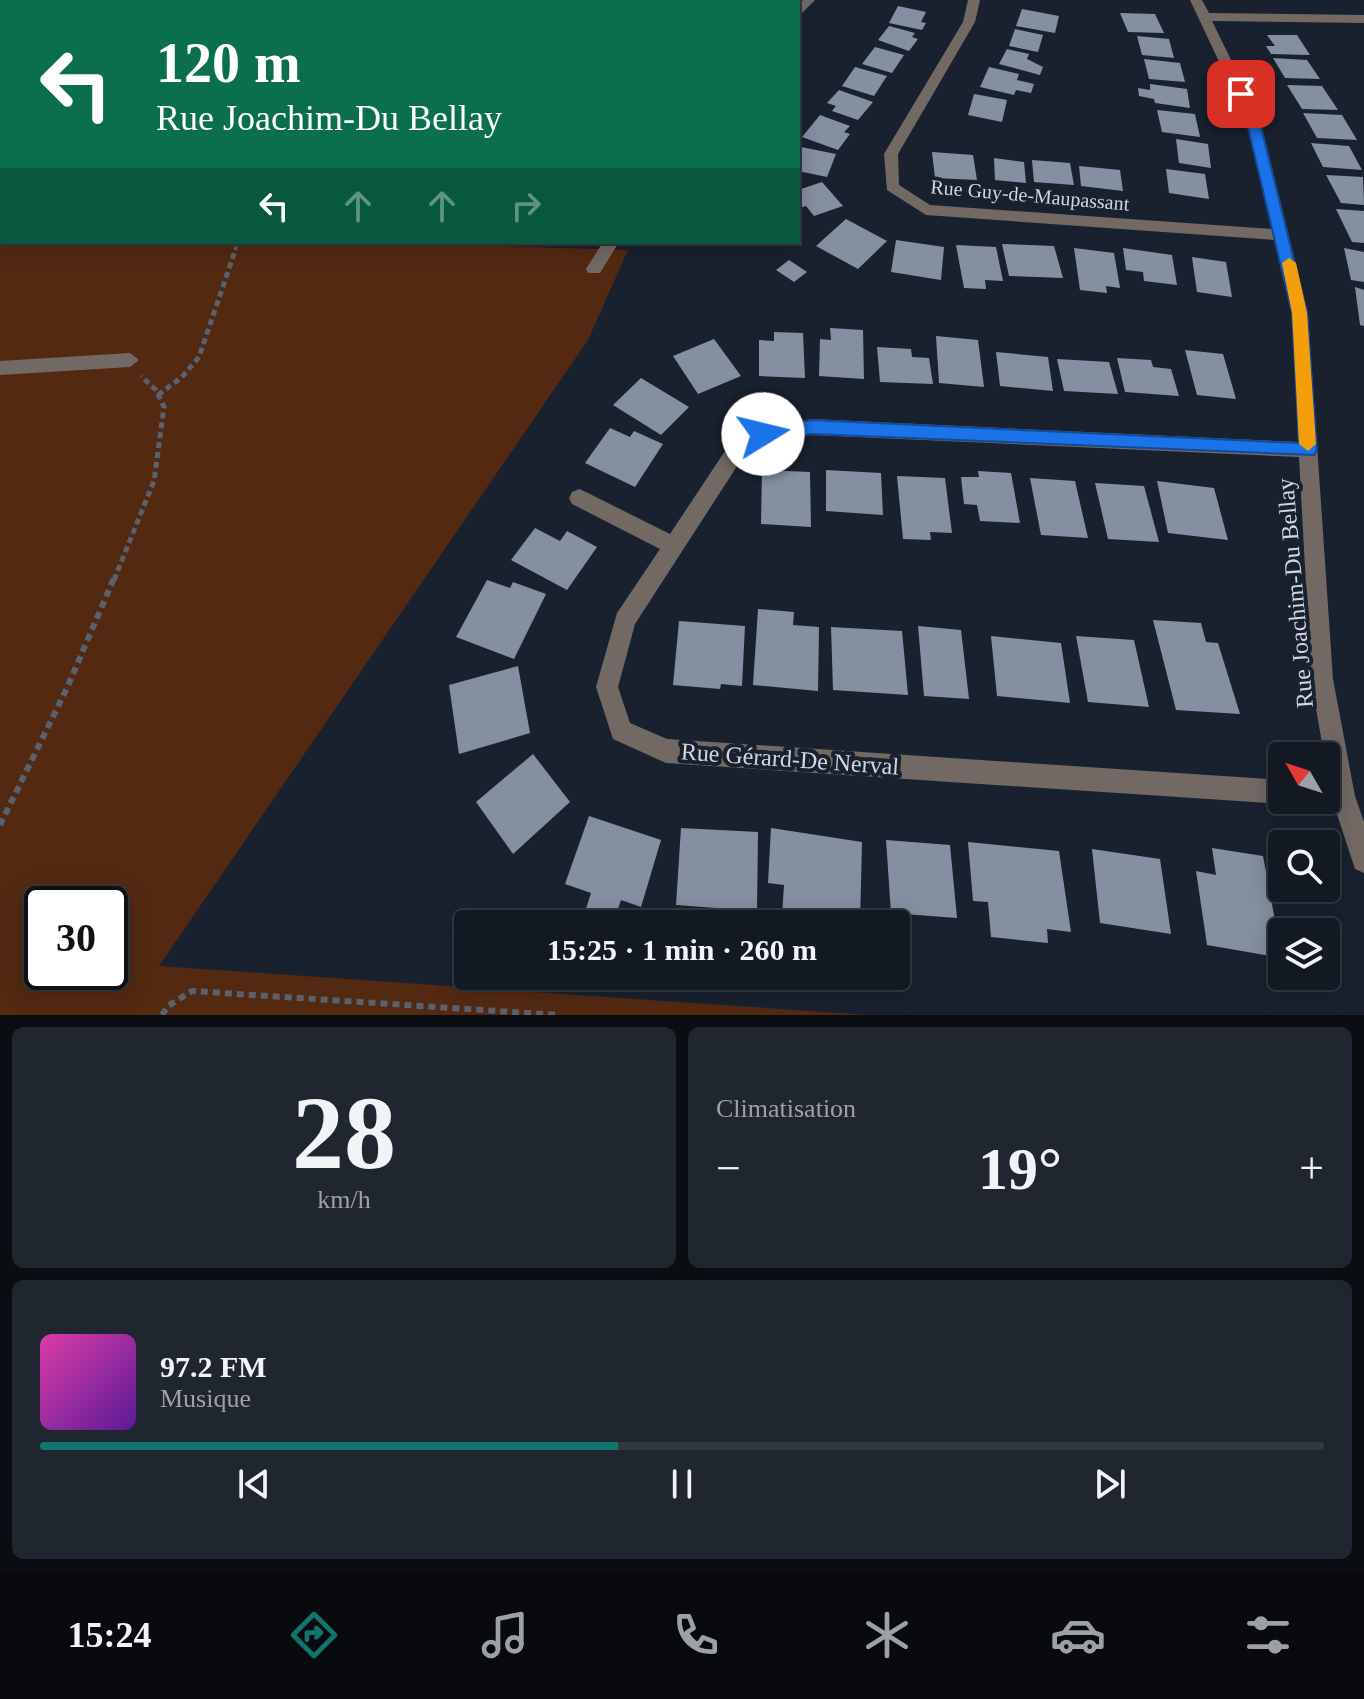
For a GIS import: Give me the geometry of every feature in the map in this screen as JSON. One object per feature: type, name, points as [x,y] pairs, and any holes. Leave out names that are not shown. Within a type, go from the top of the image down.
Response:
[{"type":"street","name":"Rue Guy-de-Maupassant","points":[[974,0],[969,22],[891,154],[892,187],[926,210],[1283,235]]},
{"type":"street","name":"Rue Joachim-Du Bellay","points":[[1196,0],[1253,119],[1300,313],[1322,679],[1329,742]]},
{"type":"street","points":[[1206,17],[1364,19]]},
{"type":"street","points":[[594,269],[610,244]]},
{"type":"street","points":[[0,368],[130,360]]},
{"type":"street","name":"Rue Gérard-De Nerval","points":[[1268,791],[666,751],[621,731],[607,687],[625,620],[734,454],[763,434],[812,427],[1308,450]]},
{"type":"street","points":[[579,498],[673,546]]},
{"type":"street","name":"Rue Joachim-Du Bellay","points":[[1340,807],[1364,860]]},
{"type":"path","points":[[158,395],[182,377],[199,357],[237,244]]},
{"type":"path","points":[[0,825],[67,688],[154,481],[164,407],[130,360]]},
{"type":"path","points":[[162,1015],[168,1006],[192,991],[559,1015]]},
{"type":"shaded area","points":[[0,244],[440,244],[628,250],[588,340],[159,966],[454,986],[454,990],[506,990],[867,1015],[0,1015]]},
{"type":"building","points":[[898,6],[926,12],[921,22],[926,23],[922,30],[889,23]]},
{"type":"building","points":[[1022,9],[1059,16],[1055,33],[1016,26]]},
{"type":"building","points":[[1120,13],[1155,14],[1164,33],[1128,32]]},
{"type":"building","points":[[889,26],[915,33],[912,37],[918,39],[909,51],[878,40]]},
{"type":"building","points":[[1015,29],[1043,35],[1038,52],[1009,46]]},
{"type":"building","points":[[1267,35],[1297,35],[1310,55],[1271,54],[1266,46],[1275,46]]},
{"type":"building","points":[[1137,36],[1169,39],[1174,58],[1142,55]]},
{"type":"building","points":[[875,47],[904,55],[892,73],[862,64]]},
{"type":"building","points":[[1007,49],[1029,54],[1027,59],[1043,67],[1040,75],[999,64]]},
{"type":"building","points":[[1273,58],[1307,60],[1320,79],[1285,78]]},
{"type":"building","points":[[1144,59],[1180,63],[1185,82],[1149,79]]},
{"type":"building","points":[[855,67],[887,76],[874,96],[842,86]]},
{"type":"building","points":[[989,67],[1019,74],[1017,80],[1034,84],[1031,93],[1016,90],[1014,95],[980,87]]},
{"type":"building","points":[[1150,84],[1187,89],[1190,108],[1155,103],[1154,99],[1139,96],[1138,88],[1150,90]]},
{"type":"building","points":[[1287,85],[1322,86],[1338,110],[1302,109]]},
{"type":"building","points":[[839,90],[873,102],[858,120],[832,111],[836,106],[827,103]]},
{"type":"building","points":[[974,94],[1007,100],[1002,122],[968,115]]},
{"type":"building","points":[[1157,110],[1195,114],[1200,137],[1162,132]]},
{"type":"building","points":[[1303,113],[1342,115],[1357,140],[1317,138]]},
{"type":"building","points":[[820,115],[850,126],[844,132],[850,134],[838,150],[802,137]]},
{"type":"building","points":[[1176,139],[1208,144],[1211,168],[1179,163]]},
{"type":"building","points":[[1311,143],[1349,146],[1362,170],[1323,167]]},
{"type":"building","points":[[801,147],[836,154],[827,177],[800,171]]},
{"type":"building","points":[[932,152],[973,155],[977,180],[935,178]]},
{"type":"building","points":[[994,158],[1024,162],[1026,183],[995,180]]},
{"type":"building","points":[[1032,160],[1070,163],[1074,185],[1034,182]]},
{"type":"building","points":[[1079,166],[1120,170],[1123,191],[1081,186]]},
{"type":"building","points":[[1166,169],[1205,174],[1209,199],[1169,193]]},
{"type":"building","points":[[1326,175],[1363,177],[1364,205],[1341,203]]},
{"type":"building","points":[[822,182],[843,206],[814,216],[806,206],[800,208],[800,189]]},
{"type":"building","points":[[1336,209],[1364,211],[1364,243],[1352,242]]},
{"type":"building","points":[[846,219],[887,241],[858,269],[816,246]]},
{"type":"building","points":[[896,240],[944,247],[941,280],[891,272]]},
{"type":"building","points":[[1002,244],[1054,246],[1063,278],[1009,276]]},
{"type":"building","points":[[956,245],[996,247],[1003,281],[985,280],[986,289],[964,288]]},
{"type":"building","points":[[1074,248],[1114,253],[1120,288],[1106,286],[1107,293],[1080,290]]},
{"type":"building","points":[[1123,248],[1172,255],[1177,285],[1144,281],[1143,272],[1126,270]]},
{"type":"building","points":[[1344,248],[1364,252],[1364,282],[1351,280]]},
{"type":"building","points":[[1192,257],[1226,262],[1232,297],[1197,292]]},
{"type":"building","points":[[789,260],[807,272],[794,282],[776,270]]},
{"type":"building","points":[[1355,287],[1364,290],[1364,326],[1360,325]]},
{"type":"building","points":[[830,328],[863,330],[864,379],[819,376],[820,339],[831,340]]},
{"type":"building","points":[[774,332],[803,333],[805,378],[759,376],[759,340],[774,341]]},
{"type":"building","points":[[936,336],[978,340],[984,387],[939,383]]},
{"type":"building","points":[[714,339],[741,376],[698,394],[673,356]]},
{"type":"building","points":[[877,347],[911,349],[912,357],[929,358],[933,384],[880,382]]},
{"type":"building","points":[[1185,350],[1223,354],[1236,399],[1197,395]]},
{"type":"building","points":[[996,352],[1048,357],[1053,391],[1000,386]]},
{"type":"building","points":[[1117,358],[1151,360],[1153,367],[1171,369],[1179,396],[1125,392]]},
{"type":"building","points":[[1057,359],[1109,362],[1118,394],[1064,391]]},
{"type":"building","points":[[641,378],[689,407],[661,435],[613,405]]},
{"type":"building","points":[[610,428],[630,437],[634,431],[663,444],[635,487],[585,463]]},
{"type":"building","points":[[762,470],[810,472],[811,527],[761,524]]},
{"type":"building","points":[[826,470],[881,473],[883,515],[826,511]]},
{"type":"building","points":[[978,471],[1011,473],[1020,523],[980,521],[977,505],[964,504],[961,477],[979,477]]},
{"type":"building","points":[[897,476],[945,478],[952,533],[930,532],[931,540],[903,539]]},
{"type":"building","points":[[1030,478],[1075,481],[1088,538],[1041,535]]},
{"type":"building","points":[[1157,481],[1214,488],[1228,540],[1168,533]]},
{"type":"building","points":[[1095,483],[1144,486],[1159,542],[1108,539]]},
{"type":"building","points":[[535,528],[560,541],[567,531],[597,547],[567,590],[511,560]]},
{"type":"building","points":[[487,580],[510,588],[513,582],[546,594],[514,659],[456,637]]},
{"type":"building","points":[[758,609],[794,612],[793,625],[819,627],[818,691],[753,685]]},
{"type":"building","points":[[1153,620],[1201,623],[1206,642],[1218,643],[1240,714],[1176,710]]},
{"type":"building","points":[[679,621],[745,626],[742,686],[721,684],[720,689],[673,685]]},
{"type":"building","points":[[918,626],[961,630],[969,699],[924,696]]},
{"type":"building","points":[[831,627],[902,631],[908,695],[833,690]]},
{"type":"building","points":[[991,636],[1061,643],[1070,703],[997,696]]},
{"type":"building","points":[[1076,636],[1134,640],[1149,707],[1088,702]]},
{"type":"building","points":[[518,666],[530,733],[459,754],[449,685]]},
{"type":"building","points":[[533,754],[570,802],[513,854],[476,802]]},
{"type":"building","points":[[589,816],[661,840],[641,907],[621,900],[618,910],[586,910],[591,893],[565,884]]},
{"type":"building","points":[[681,828],[758,832],[757,910],[676,905]]},
{"type":"building","points":[[771,828],[862,842],[860,910],[782,910],[784,885],[768,883]]},
{"type":"building","points":[[886,840],[950,845],[957,918],[891,910]]},
{"type":"building","points":[[968,842],[1059,851],[1071,932],[1047,929],[1048,943],[991,937],[988,902],[973,901]]},
{"type":"building","points":[[1212,848],[1263,856],[1268,902],[1272,902],[1275,918],[1268,918],[1268,956],[1207,945],[1196,871],[1216,875]]},
{"type":"building","points":[[1092,849],[1160,859],[1171,934],[1100,923]]},
{"type":"slow traffic","points":[[1289,263],[1300,313],[1308,444]]},
{"type":"route","points":[[763,434],[812,427],[1308,450],[1300,313],[1253,119],[1241,94]]}]
